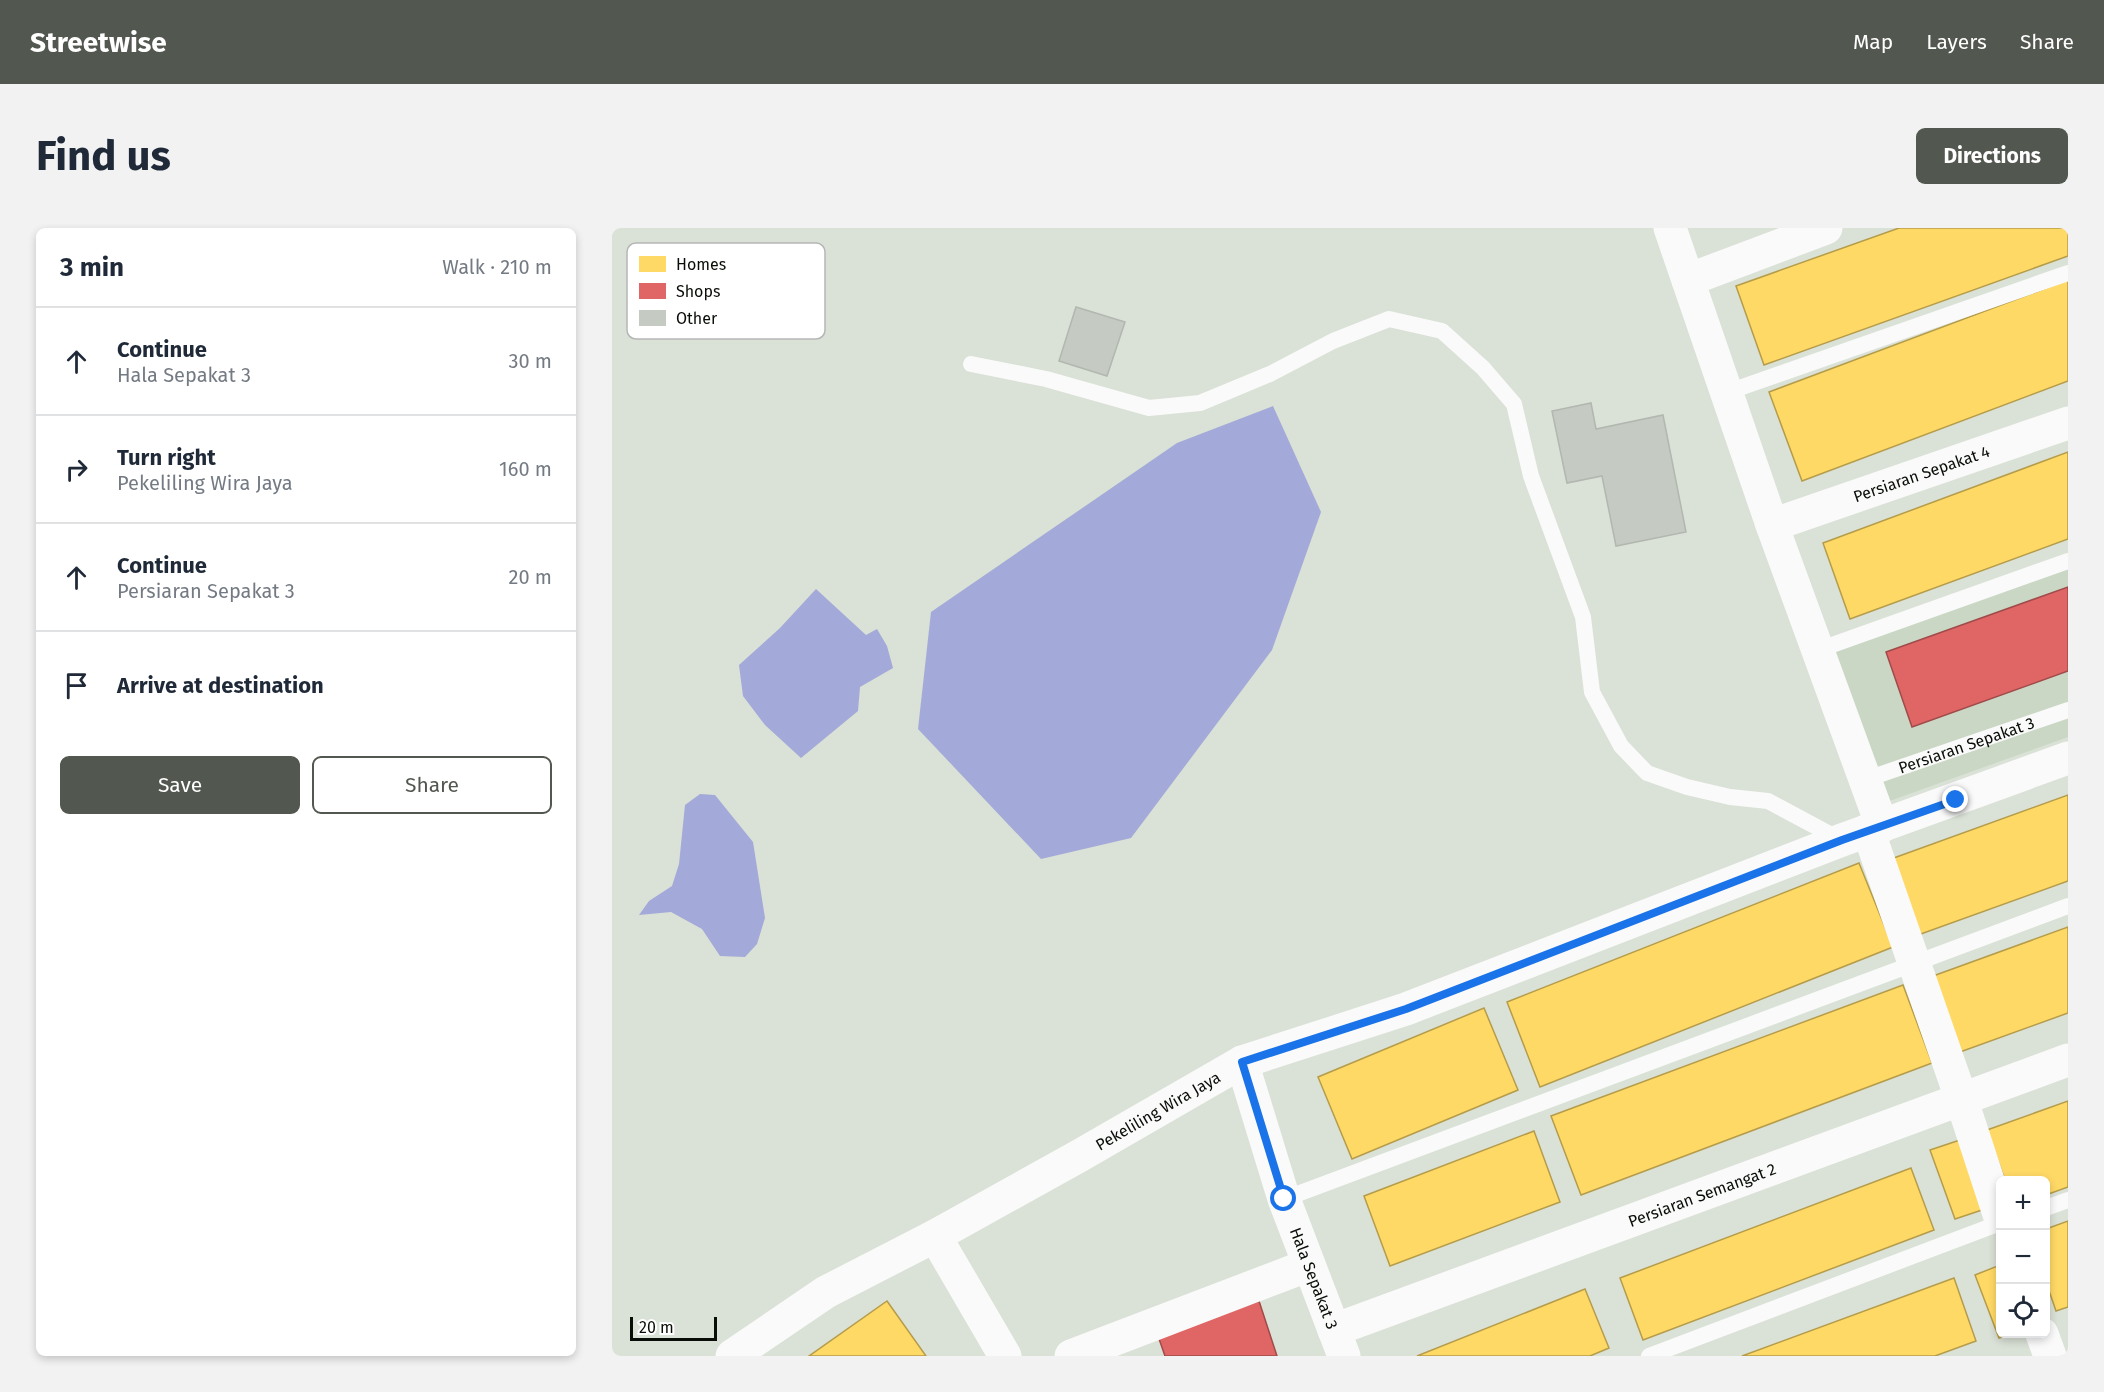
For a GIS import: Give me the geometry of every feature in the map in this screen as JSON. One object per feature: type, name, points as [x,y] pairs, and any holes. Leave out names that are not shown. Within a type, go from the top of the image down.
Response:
[{"type":"street","points":[[1670,228],[1772,525],[1864,780],[1864,832],[1914,963],[1996,1201]]},
{"type":"street","points":[[1688,280],[1826,228]]},
{"type":"street","name":"Persiaran Sepakat 4","points":[[1772,525],[2068,423]]},
{"type":"street","points":[[1864,832],[2068,758]]},
{"type":"street","name":"Pekeliling Wira Jaya","points":[[732,1356],[826,1292],[935,1236],[1242,1062],[1406,1009],[1864,832]]},
{"type":"street","name":"Persiaran Semangat 2","points":[[1339,1343],[1961,1098],[2068,1060]]},
{"type":"street","name":"Hala Sepakat 3","points":[[1242,1062],[1284,1199],[1339,1343]]},
{"type":"street","points":[[935,1236],[1005,1356]]},
{"type":"street","points":[[1071,1356],[1309,1265]]},
{"type":"street","points":[[2043,1338],[2050,1356]]},
{"type":"street","points":[[2061,1356],[2068,1353]]},
{"type":"lane","points":[[1728,392],[2068,273]]},
{"type":"lane","points":[[971,364],[1046,379],[1149,408],[1200,403],[1270,374],[1333,341],[1389,319],[1442,331],[1483,368],[1514,404],[1531,476],[1583,617],[1592,692],[1621,746],[1647,772],[1687,787],[1730,798],[1767,801],[1864,832]]},
{"type":"lane","points":[[1818,650],[2068,561]]},
{"type":"lane","name":"Persiaran Sepakat 3","points":[[1864,780],[2068,710]]},
{"type":"lane","points":[[1284,1199],[2068,906]]},
{"type":"lane","points":[[2050,1207],[2068,1200]]},
{"type":"lane","points":[[1649,1356],[1996,1225]]},
{"type":"shaded area","points":[[2068,564],[2068,737],[1884,803],[1830,649]]},
{"type":"water","points":[[1273,406],[1321,512],[1272,650],[1131,838],[1041,859],[918,729],[931,612],[1177,443]]},
{"type":"water","points":[[816,589],[866,635],[877,629],[887,646],[893,668],[860,687],[858,711],[801,758],[765,725],[743,696],[739,665],[780,628]]},
{"type":"water","points":[[700,794],[715,795],[753,842],[765,918],[757,944],[745,957],[720,956],[702,929],[671,912],[639,915],[649,901],[672,886],[679,864],[685,805]]},
{"type":"building: Homes","points":[[1899,228],[2068,228],[2068,256],[1764,365],[1736,286]]},
{"type":"building: Homes","points":[[2068,280],[2068,381],[1802,481],[1769,392]]},
{"type":"building: Homes","points":[[2068,452],[2068,539],[1850,619],[1823,543]]},
{"type":"building: Homes","points":[[2068,795],[2068,881],[1918,935],[1891,859]]},
{"type":"building: Homes","points":[[1859,863],[1893,947],[1540,1087],[1507,1002]]},
{"type":"building: Homes","points":[[2068,927],[2068,1013],[1960,1052],[1933,976]]},
{"type":"building: Homes","points":[[1903,985],[1932,1063],[1581,1195],[1551,1116]]},
{"type":"building: Homes","points":[[1484,1008],[1518,1090],[1352,1159],[1318,1077]]},
{"type":"building: Homes","points":[[2068,1101],[2068,1187],[2050,1194],[2050,1176],[2004,1176],[1987,1130]]},
{"type":"building: Homes","points":[[1534,1131],[1560,1202],[1390,1266],[1364,1196]]},
{"type":"building: Homes","points":[[1960,1140],[1985,1209],[1955,1219],[1930,1150]]},
{"type":"building: Homes","points":[[1911,1168],[1934,1230],[1643,1340],[1620,1278]]},
{"type":"building: Homes","points":[[2068,1221],[2068,1307],[2056,1311],[2050,1294],[2050,1228]]},
{"type":"building: Homes","points":[[1996,1267],[1996,1330],[1975,1275]]},
{"type":"building: Homes","points":[[1954,1278],[1976,1341],[1935,1356],[1742,1356]]},
{"type":"building: Homes","points":[[1585,1289],[1609,1348],[1590,1356],[1417,1356]]},
{"type":"building: Homes","points":[[887,1301],[926,1356],[809,1356]]},
{"type":"building: Shops","points":[[2068,587],[2068,671],[1912,727],[1886,652]]},
{"type":"building: Shops","points":[[1259,1301],[1277,1356],[1165,1356],[1158,1336]]},
{"type":"building: Other","points":[[1076,307],[1125,322],[1107,376],[1059,361]]},
{"type":"building: Other","points":[[1591,403],[1596,429],[1663,415],[1686,532],[1616,546],[1602,476],[1567,483],[1552,411]]},
{"type":"route","points":[[1284,1199],[1242,1062],[1406,1009],[1842,840],[1956,800]]}]
